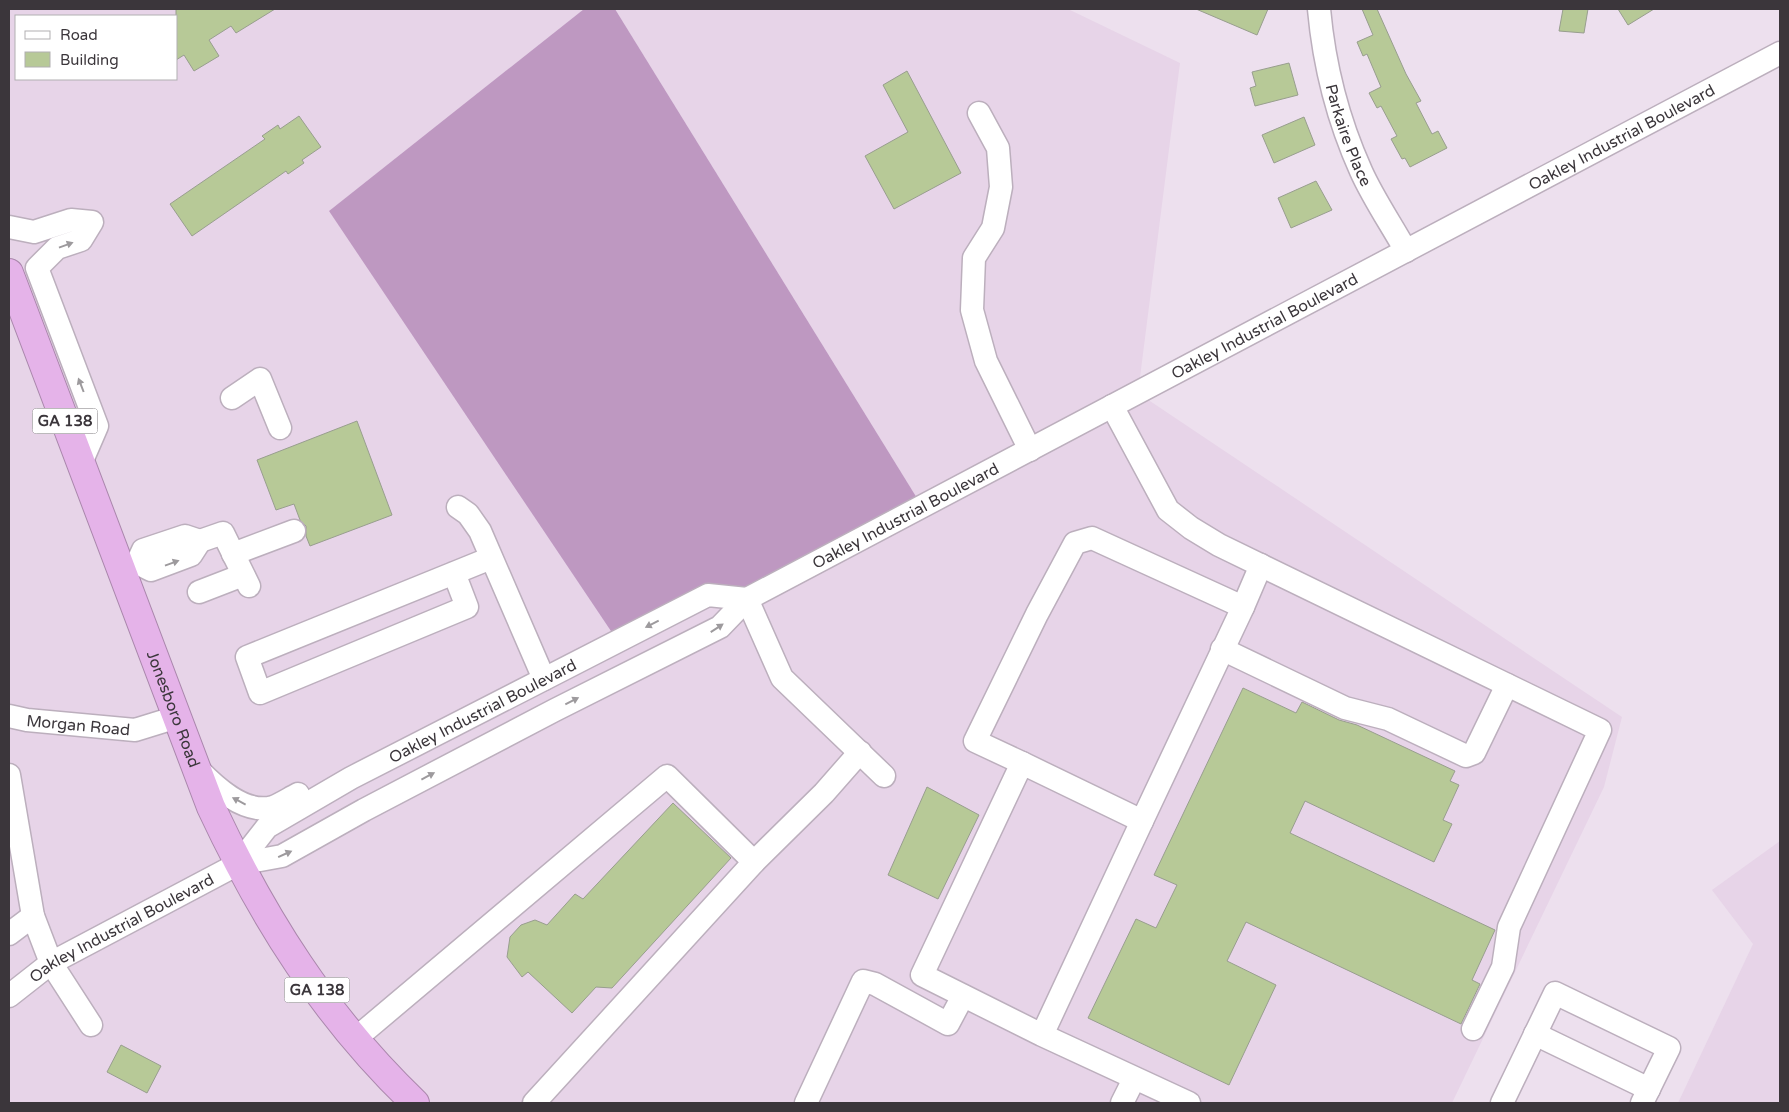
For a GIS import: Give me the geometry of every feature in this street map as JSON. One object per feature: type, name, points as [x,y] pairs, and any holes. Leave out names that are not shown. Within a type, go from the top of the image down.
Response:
[{"type":"highway","name":"Jonesboro Road","points":[[9,273],[81,463],[129,566],[177,717],[211,807],[238,864],[289,952],[355,1039],[415,1103]]},
{"type":"street","name":"Parkaire Place","points":[[1319,9],[1322,37],[1334,96],[1361,171],[1406,250]]},
{"type":"street","name":"Oakley Industrial Boulevard","points":[[9,996],[51,963],[238,864],[282,856],[364,810],[555,710],[720,627],[746,599],[1780,53]]},
{"type":"street","points":[[979,113],[998,148],[1001,187],[993,228],[974,258],[972,310],[986,361],[1030,450]]},
{"type":"street","points":[[9,226],[34,232],[70,220],[92,222],[81,240],[56,248],[37,268],[97,426],[81,463]]},
{"type":"street","points":[[232,398],[260,379],[280,428]]},
{"type":"street","points":[[1112,406],[1168,510],[1191,528],[1262,565],[1600,730],[1509,927],[1503,967],[1474,1028]]},
{"type":"street","points":[[458,507],[468,514],[480,531],[544,679]]},
{"type":"street","points":[[233,554],[294,531]]},
{"type":"street","points":[[129,566],[143,550],[185,536],[200,541],[223,533],[246,580],[199,592]]},
{"type":"street","points":[[1142,821],[975,741],[1037,614],[1075,543],[1092,538],[1242,606]]},
{"type":"street","points":[[454,573],[467,607],[260,693],[247,657],[454,573],[492,558]]},
{"type":"street","points":[[1042,1035],[1262,565]]},
{"type":"street","name":"Oakley Industrial Boulevard","points":[[238,864],[267,827],[351,778],[708,595],[746,599]]},
{"type":"street","points":[[746,599],[782,678],[884,776]]},
{"type":"street","points":[[1222,650],[1345,708],[1388,719],[1466,756],[1474,753],[1508,685]]},
{"type":"street","name":"Morgan Road","points":[[9,716],[27,720],[135,730],[177,717]]},
{"type":"street","points":[[196,767],[209,782],[241,802],[262,808],[274,807],[420,728],[442,732]]},
{"type":"street","points":[[534,1103],[754,862],[824,793],[860,752]]},
{"type":"street","points":[[1022,763],[922,975],[1042,1035],[1144,1090],[1190,1103]]},
{"type":"street","points":[[9,775],[34,916],[51,963],[91,1025]]},
{"type":"street","points":[[355,1039],[667,776],[754,862]]},
{"type":"street","points":[[9,934],[34,916]]},
{"type":"street","points":[[806,1103],[863,981],[875,984],[948,1024],[963,996]]},
{"type":"street","points":[[1504,1102],[1535,1034],[1555,993],[1669,1048],[1645,1096],[1535,1034]]},
{"type":"street","points":[[1122,1103],[1144,1090]]},
{"type":"shaded area","points":[[9,9],[584,9],[329,211],[925,511],[615,9],[1068,9],[1180,63],[1138,393],[1622,717],[1604,787],[1452,1103],[9,1103]]},
{"type":"shaded area","points":[[584,9],[615,9],[925,511],[619,643],[329,211]]},
{"type":"shaded area","points":[[1780,841],[1780,1103],[1678,1103],[1753,944],[1712,890]]},
{"type":"building","points":[[176,9],[275,9],[236,33],[231,26],[209,40],[219,56],[194,71],[184,55],[178,59],[178,15],[176,15]]},
{"type":"building","points":[[1196,9],[1268,9],[1257,35]]},
{"type":"building","points":[[1362,9],[1377,9],[1406,74],[1421,101],[1416,103],[1432,134],[1438,131],[1447,148],[1410,167],[1405,158],[1402,159],[1391,139],[1397,136],[1381,106],[1377,108],[1369,93],[1381,87],[1367,54],[1363,56],[1357,42],[1373,35]]},
{"type":"building","points":[[1563,9],[1588,9],[1584,33],[1559,31]]},
{"type":"building","points":[[1618,9],[1654,9],[1628,25]]},
{"type":"building","points":[[1289,63],[1298,95],[1255,106],[1250,88],[1256,86],[1252,72]]},
{"type":"building","points":[[907,71],[961,173],[894,209],[865,156],[908,132],[883,85]]},
{"type":"building","points":[[299,116],[321,147],[302,160],[304,163],[288,174],[286,171],[192,236],[170,204],[265,139],[262,136],[278,125],[280,129]]},
{"type":"building","points":[[1304,117],[1315,145],[1274,163],[1262,135]]},
{"type":"building","points":[[1316,181],[1332,210],[1291,228],[1278,198]]},
{"type":"building","points":[[357,421],[392,515],[310,546],[306,536],[306,526],[300,520],[294,504],[276,510],[257,460]]},
{"type":"building","points":[[1243,688],[1296,713],[1302,702],[1339,720],[1357,725],[1455,771],[1450,781],[1459,785],[1443,820],[1452,824],[1434,862],[1305,801],[1290,833],[1495,930],[1472,980],[1480,984],[1461,1024],[1246,922],[1227,961],[1276,985],[1229,1085],[1088,1018],[1136,919],[1156,928],[1177,885],[1154,875]]},
{"type":"building","points":[[927,787],[979,815],[938,899],[888,875]]},
{"type":"building","points":[[673,803],[731,858],[612,988],[596,987],[572,1013],[528,972],[522,977],[507,957],[510,937],[521,925],[535,920],[547,925],[575,894],[583,899]]},
{"type":"building","points":[[121,1045],[161,1066],[147,1093],[107,1072]]}]
